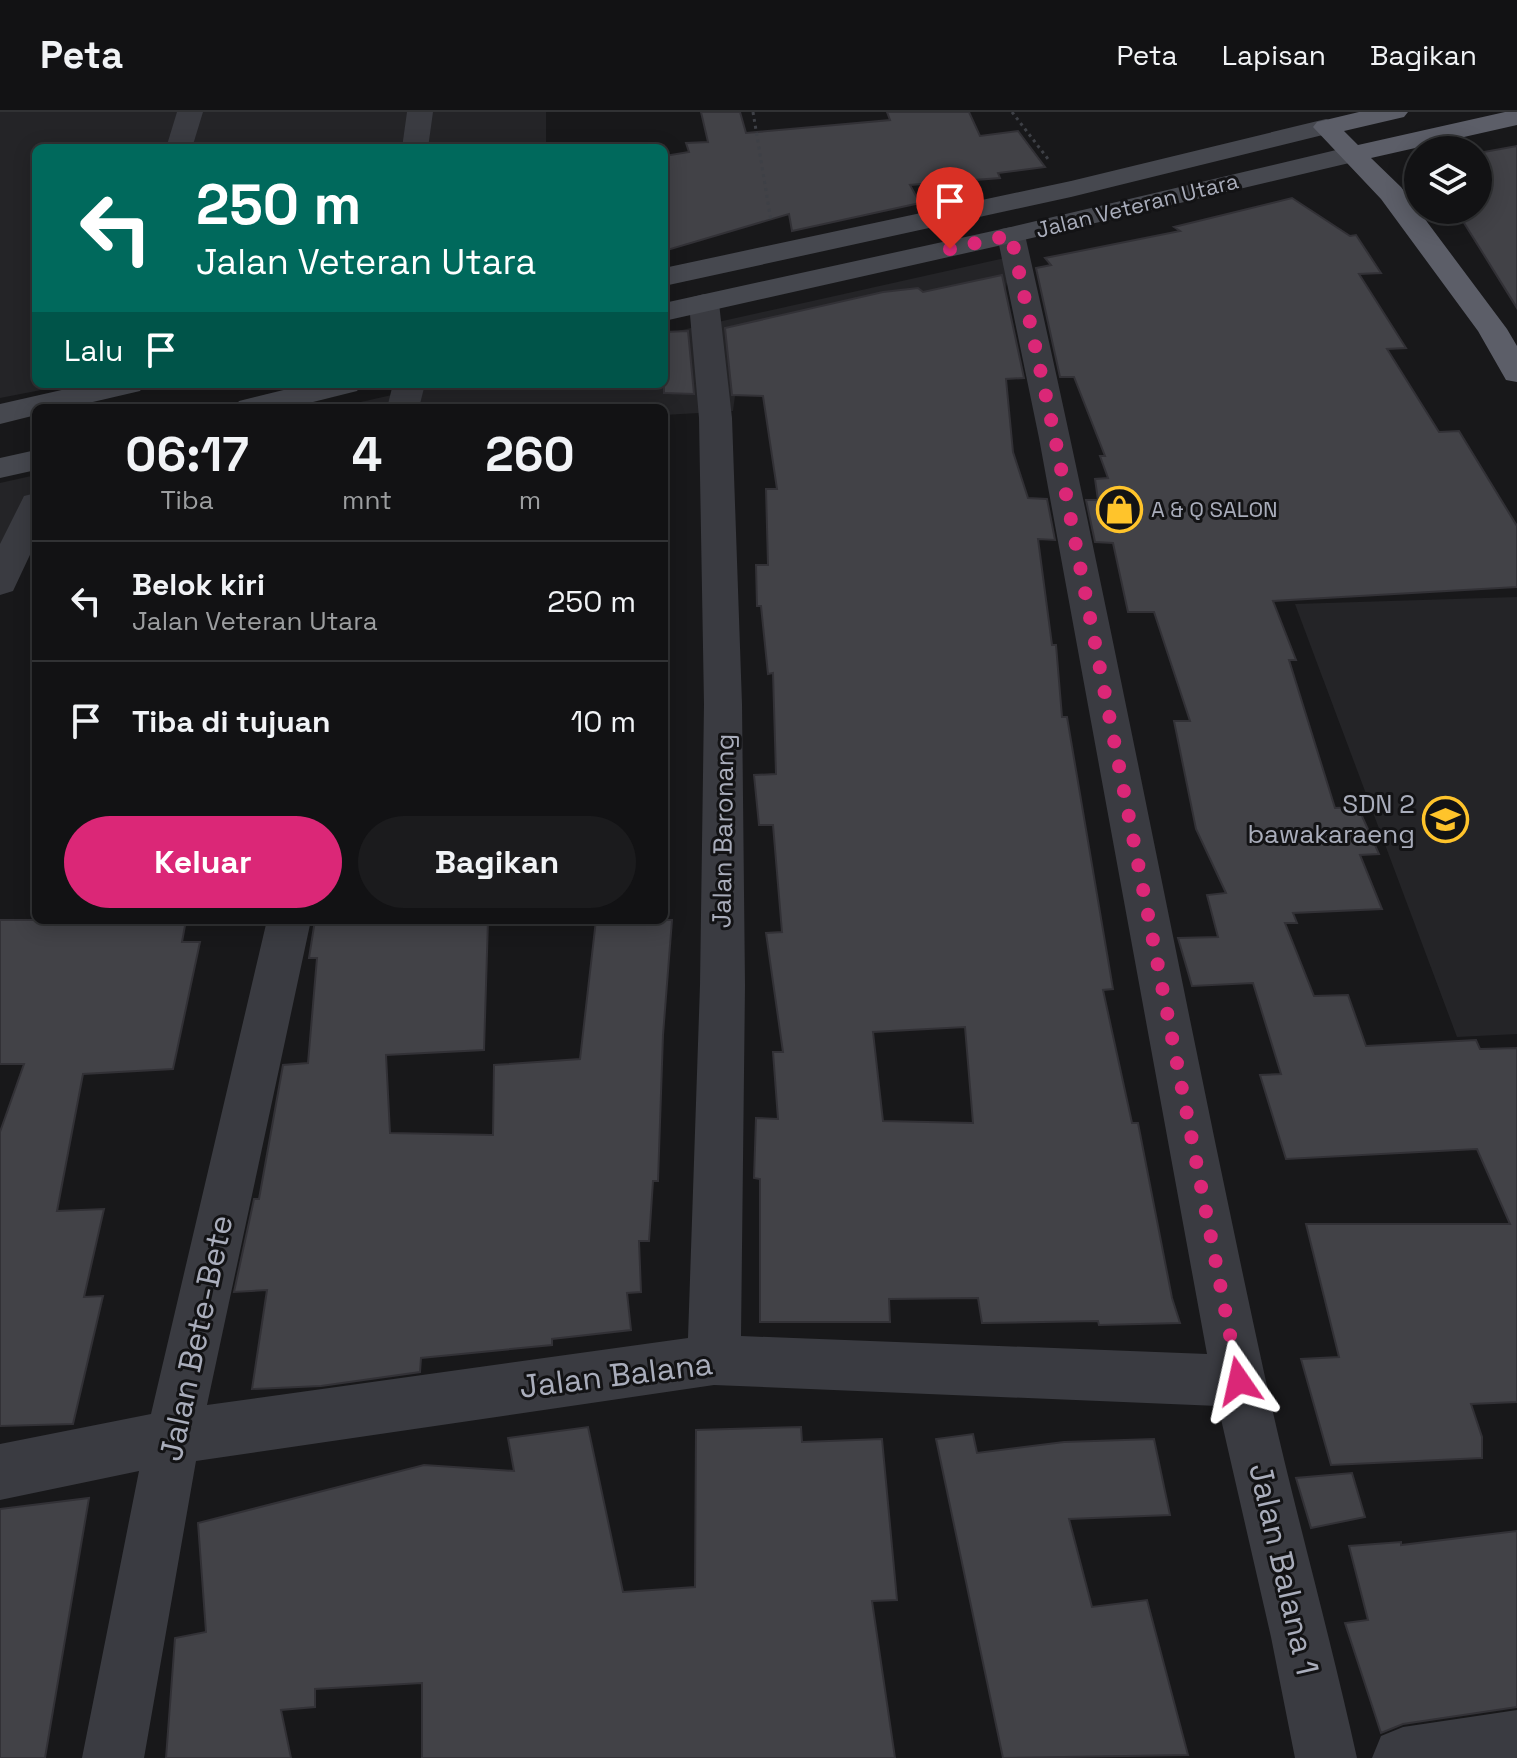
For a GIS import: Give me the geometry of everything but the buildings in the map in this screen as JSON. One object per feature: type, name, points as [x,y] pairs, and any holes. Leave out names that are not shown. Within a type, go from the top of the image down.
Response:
[{"type":"highway","name":"Jalan Veteran Utara","points":[[1319,119],[1395,112]]},
{"type":"highway","name":"Jalan Veteran Utara","points":[[1353,154],[1517,117]]},
{"type":"highway","points":[[1319,119],[1391,193],[1492,329],[1517,373]]},
{"type":"main road","name":"Jalan Veteran Utara","points":[[668,276],[1071,189],[1319,119]]},
{"type":"main road","name":"Jalan Veteran Utara","points":[[668,311],[1011,235],[1353,154]]},
{"type":"main road","points":[[41,404],[106,388]]},
{"type":"main road","points":[[266,404],[330,388]]},
{"type":"main road","points":[[0,414],[32,406]]},
{"type":"main road","points":[[0,468],[32,461]]},
{"type":"street","points":[[180,144],[190,112]]},
{"type":"street","points":[[416,144],[420,112]]},
{"type":"street","name":"Jalan Balana 1","points":[[1011,235],[1055,438],[1239,1381],[1301,1637],[1326,1758]]},
{"type":"street","name":"Jalan Baronang","points":[[704,303],[714,375],[724,729],[721,1116],[714,1360]]},
{"type":"street","points":[[0,583],[32,512]]},
{"type":"street","name":"Jalan Bete-Bete","points":[[113,1758],[173,1437],[288,924]]},
{"type":"street","name":"Jalan Balana","points":[[0,1472],[173,1437],[714,1360],[1239,1381]]},
{"type":"street","points":[[1403,1758],[1517,1741]]},
{"type":"path","points":[[753,112],[776,254]]},
{"type":"path","points":[[1012,112],[1071,189]]},
{"type":"shaded area","points":[[0,112],[546,112],[546,144],[32,144],[32,388],[51,388],[0,398]]},
{"type":"shaded area","points":[[1014,256],[1001,306],[740,358],[733,411],[668,415],[668,404],[352,404],[423,388],[668,388],[668,333]]},
{"type":"shaded area","points":[[32,476],[32,539],[0,589],[0,483]]},
{"type":"shaded area","name":"SDN 2 bawakaraeng","points":[[1517,597],[1517,1034],[1457,1037],[1295,604]]},
{"type":"place","name":"A & Q SALON","points":[[1120,509]]},
{"type":"place","name":"SDN 2 bawakaraeng","points":[[1446,819]]},
{"type":"route","points":[[950,249],[1011,235],[1055,438],[1239,1381]]}]
